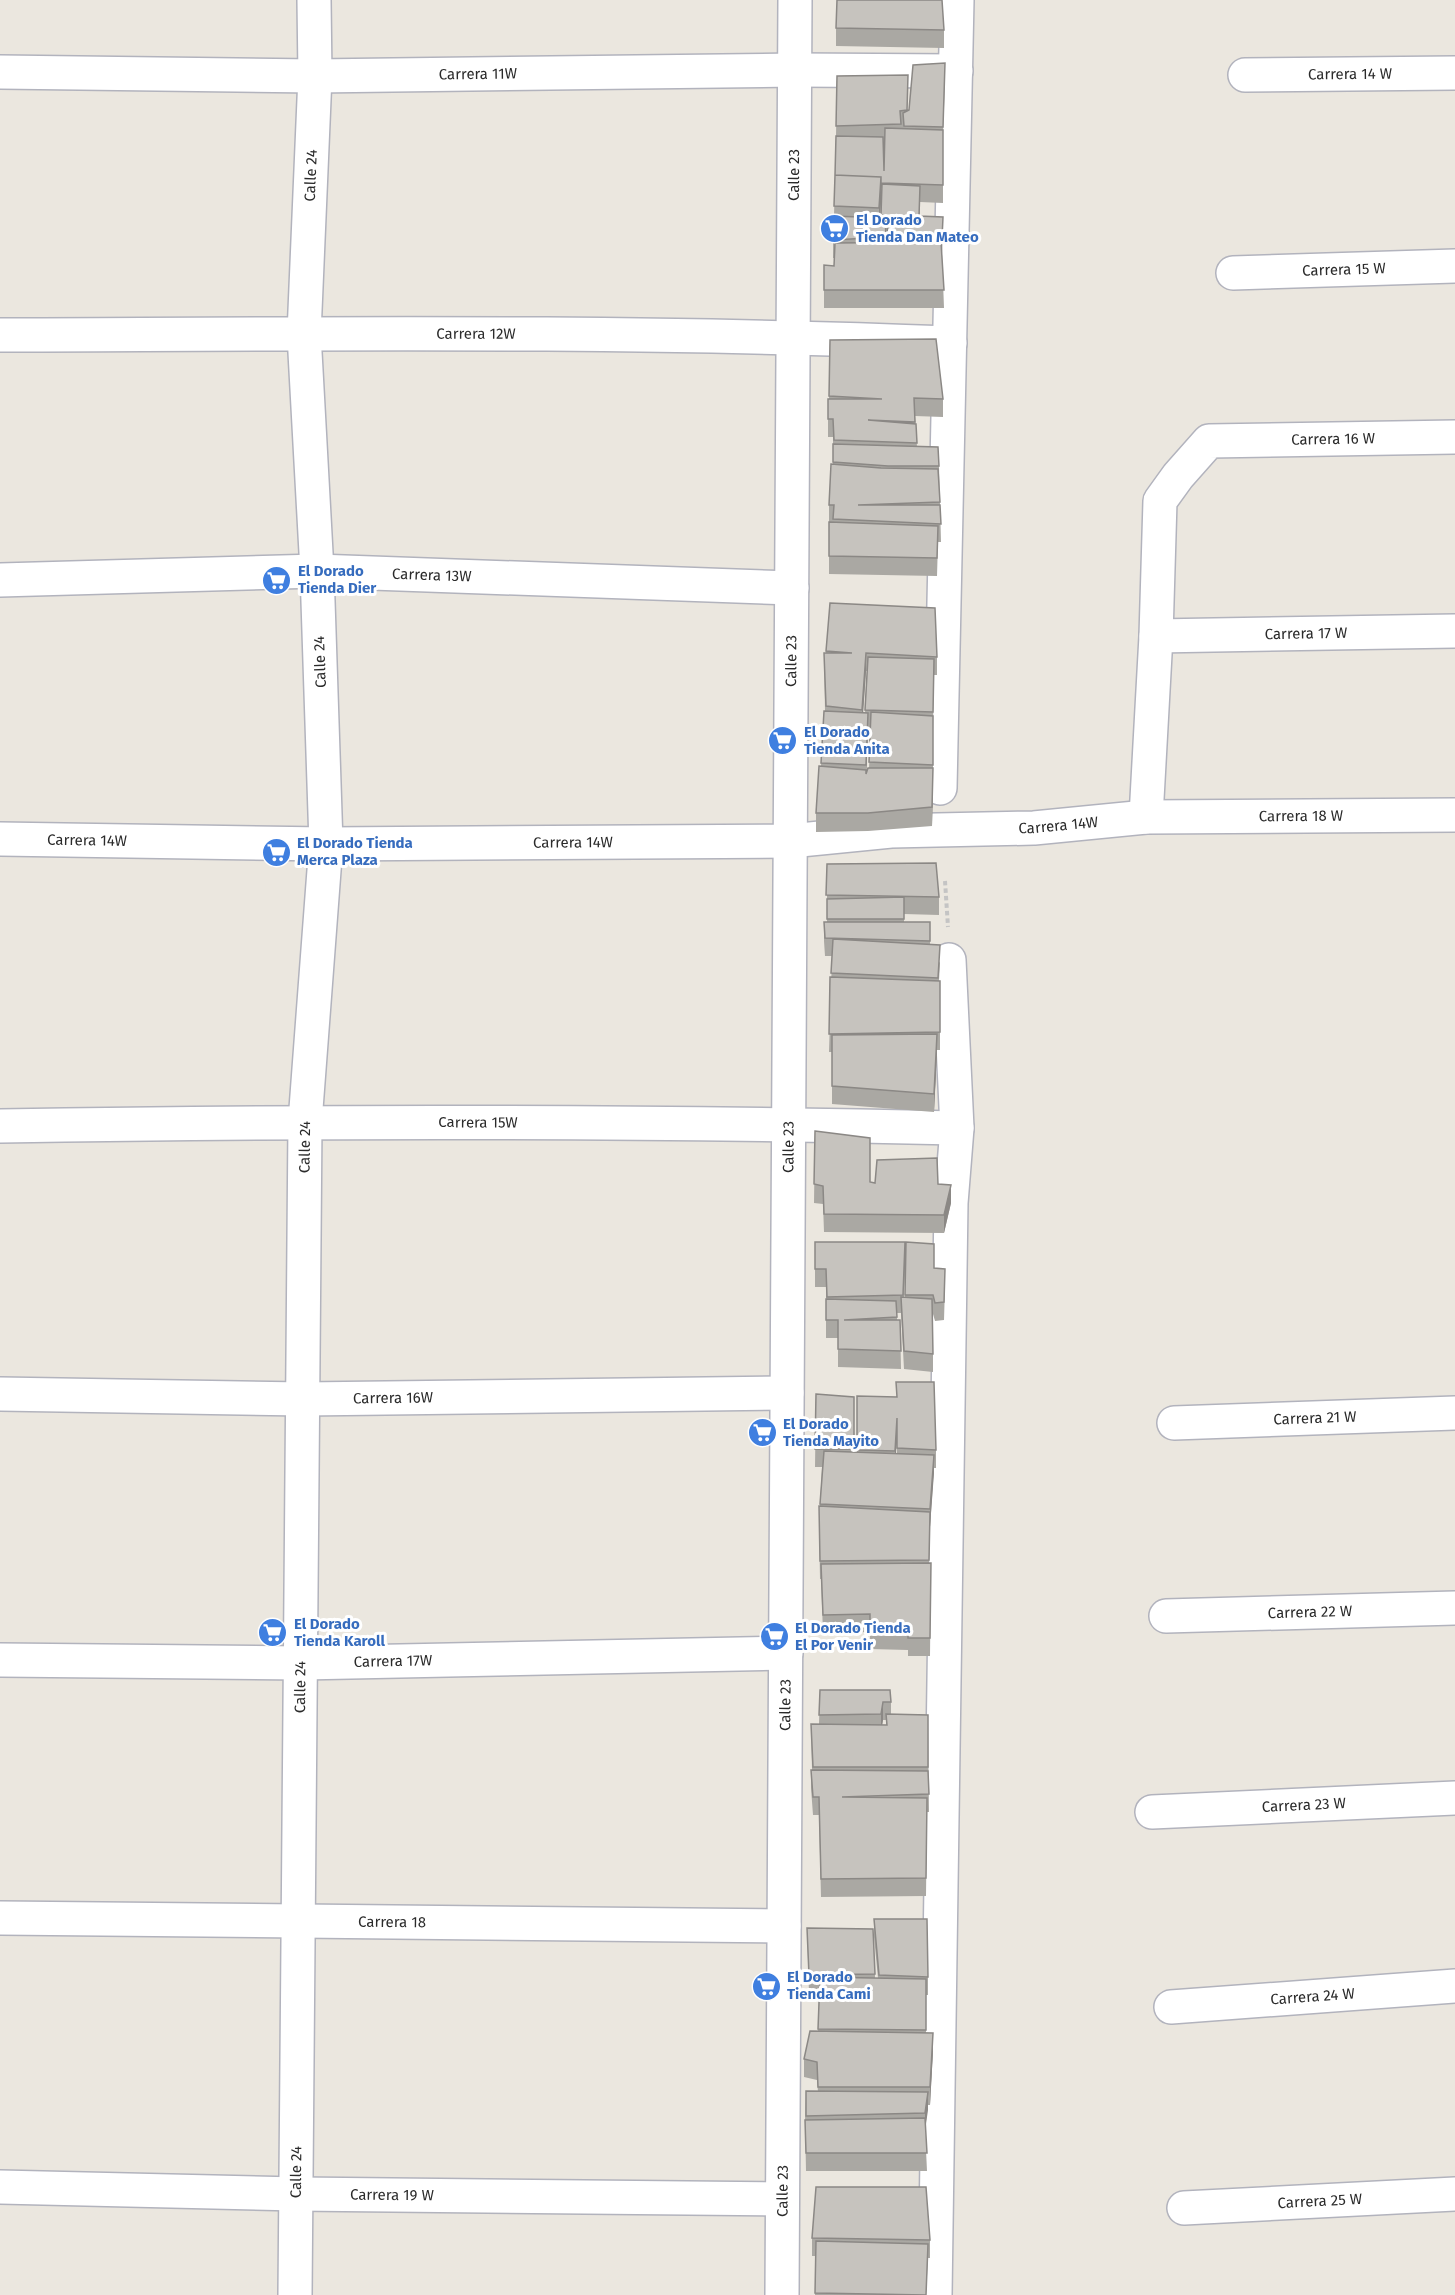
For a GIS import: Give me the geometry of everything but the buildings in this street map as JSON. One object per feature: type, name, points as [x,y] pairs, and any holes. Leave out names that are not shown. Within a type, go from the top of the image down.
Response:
[{"type":"street","name":"Calle 24","points":[[295,2295],[305,1122],[326,844],[317,572],[304,334],[315,76],[314,0]]},
{"type":"street","name":"Calle 23","points":[[782,2295],[795,0]]},
{"type":"street","points":[[939,788],[957,0]]},
{"type":"street","name":"Carrera 11W","points":[[0,72],[315,76],[795,70],[956,71]]},
{"type":"street","name":"Carrera 14 W","points":[[1245,75],[1455,73]]},
{"type":"street","name":"Carrera 15 W","points":[[1233,273],[1455,266]]},
{"type":"street","name":"Carrera 12W","points":[[0,334],[794,337],[950,343]]},
{"type":"street","name":"Carrera 16 W","points":[[1156,636],[1160,501],[1178,476],[1209,441],[1455,437]]},
{"type":"street","name":"Carrera 13W","points":[[0,580],[317,572],[792,588]]},
{"type":"street","name":"Carrera 17 W","points":[[1156,636],[1455,631]]},
{"type":"street","points":[[1146,817],[1156,636]]},
{"type":"street","name":"Carrera 18 W","points":[[1146,817],[1455,814]]},
{"type":"street","name":"Carrera 14W","points":[[0,839],[326,844],[790,841],[891,831],[1034,828],[1146,817]]},
{"type":"street","points":[[935,2295],[951,1203],[957,1128],[949,960]]},
{"type":"street","name":"Carrera 15W","points":[[0,1126],[305,1122],[957,1128]]},
{"type":"street","name":"Carrera 16W","points":[[0,1394],[304,1399],[787,1393]]},
{"type":"street","name":"Carrera 21 W","points":[[1174,1423],[1455,1413]]},
{"type":"street","name":"Carrera 22 W","points":[[1166,1616],[1455,1608]]},
{"type":"street","name":"Carrera 17W","points":[[0,1660],[302,1663],[786,1653]]},
{"type":"street","name":"Carrera 23 W","points":[[1152,1812],[1455,1798]]},
{"type":"street","name":"Carrera 18","points":[[0,1918],[784,1926]]},
{"type":"street","name":"Carrera 24 W","points":[[1171,2007],[1455,1986]]},
{"type":"street","name":"Carrera 19 W","points":[[0,2187],[297,2194],[782,2199]]},
{"type":"street","name":"Carrera 25 W","points":[[1184,2208],[1455,2194]]},
{"type":"path","points":[[945,881],[949,960]]},
{"type":"place","name":"El Dorado Tienda Dan Mateo","points":[[835,229]]},
{"type":"place","name":"El Dorado Tienda Dier","points":[[277,580]]},
{"type":"place","name":"El Dorado Tienda Anita","points":[[783,741]]},
{"type":"place","name":"El Dorado Tienda Merca Plaza","points":[[276,852]]},
{"type":"place","name":"El Dorado Tienda Mayito","points":[[762,1433]]},
{"type":"place","name":"El Dorado Tienda Karoll","points":[[273,1633]]},
{"type":"place","name":"El Dorado Tienda El Por Venir","points":[[774,1637]]},
{"type":"place","name":"El Dorado Tienda Cami","points":[[766,1986]]}]
